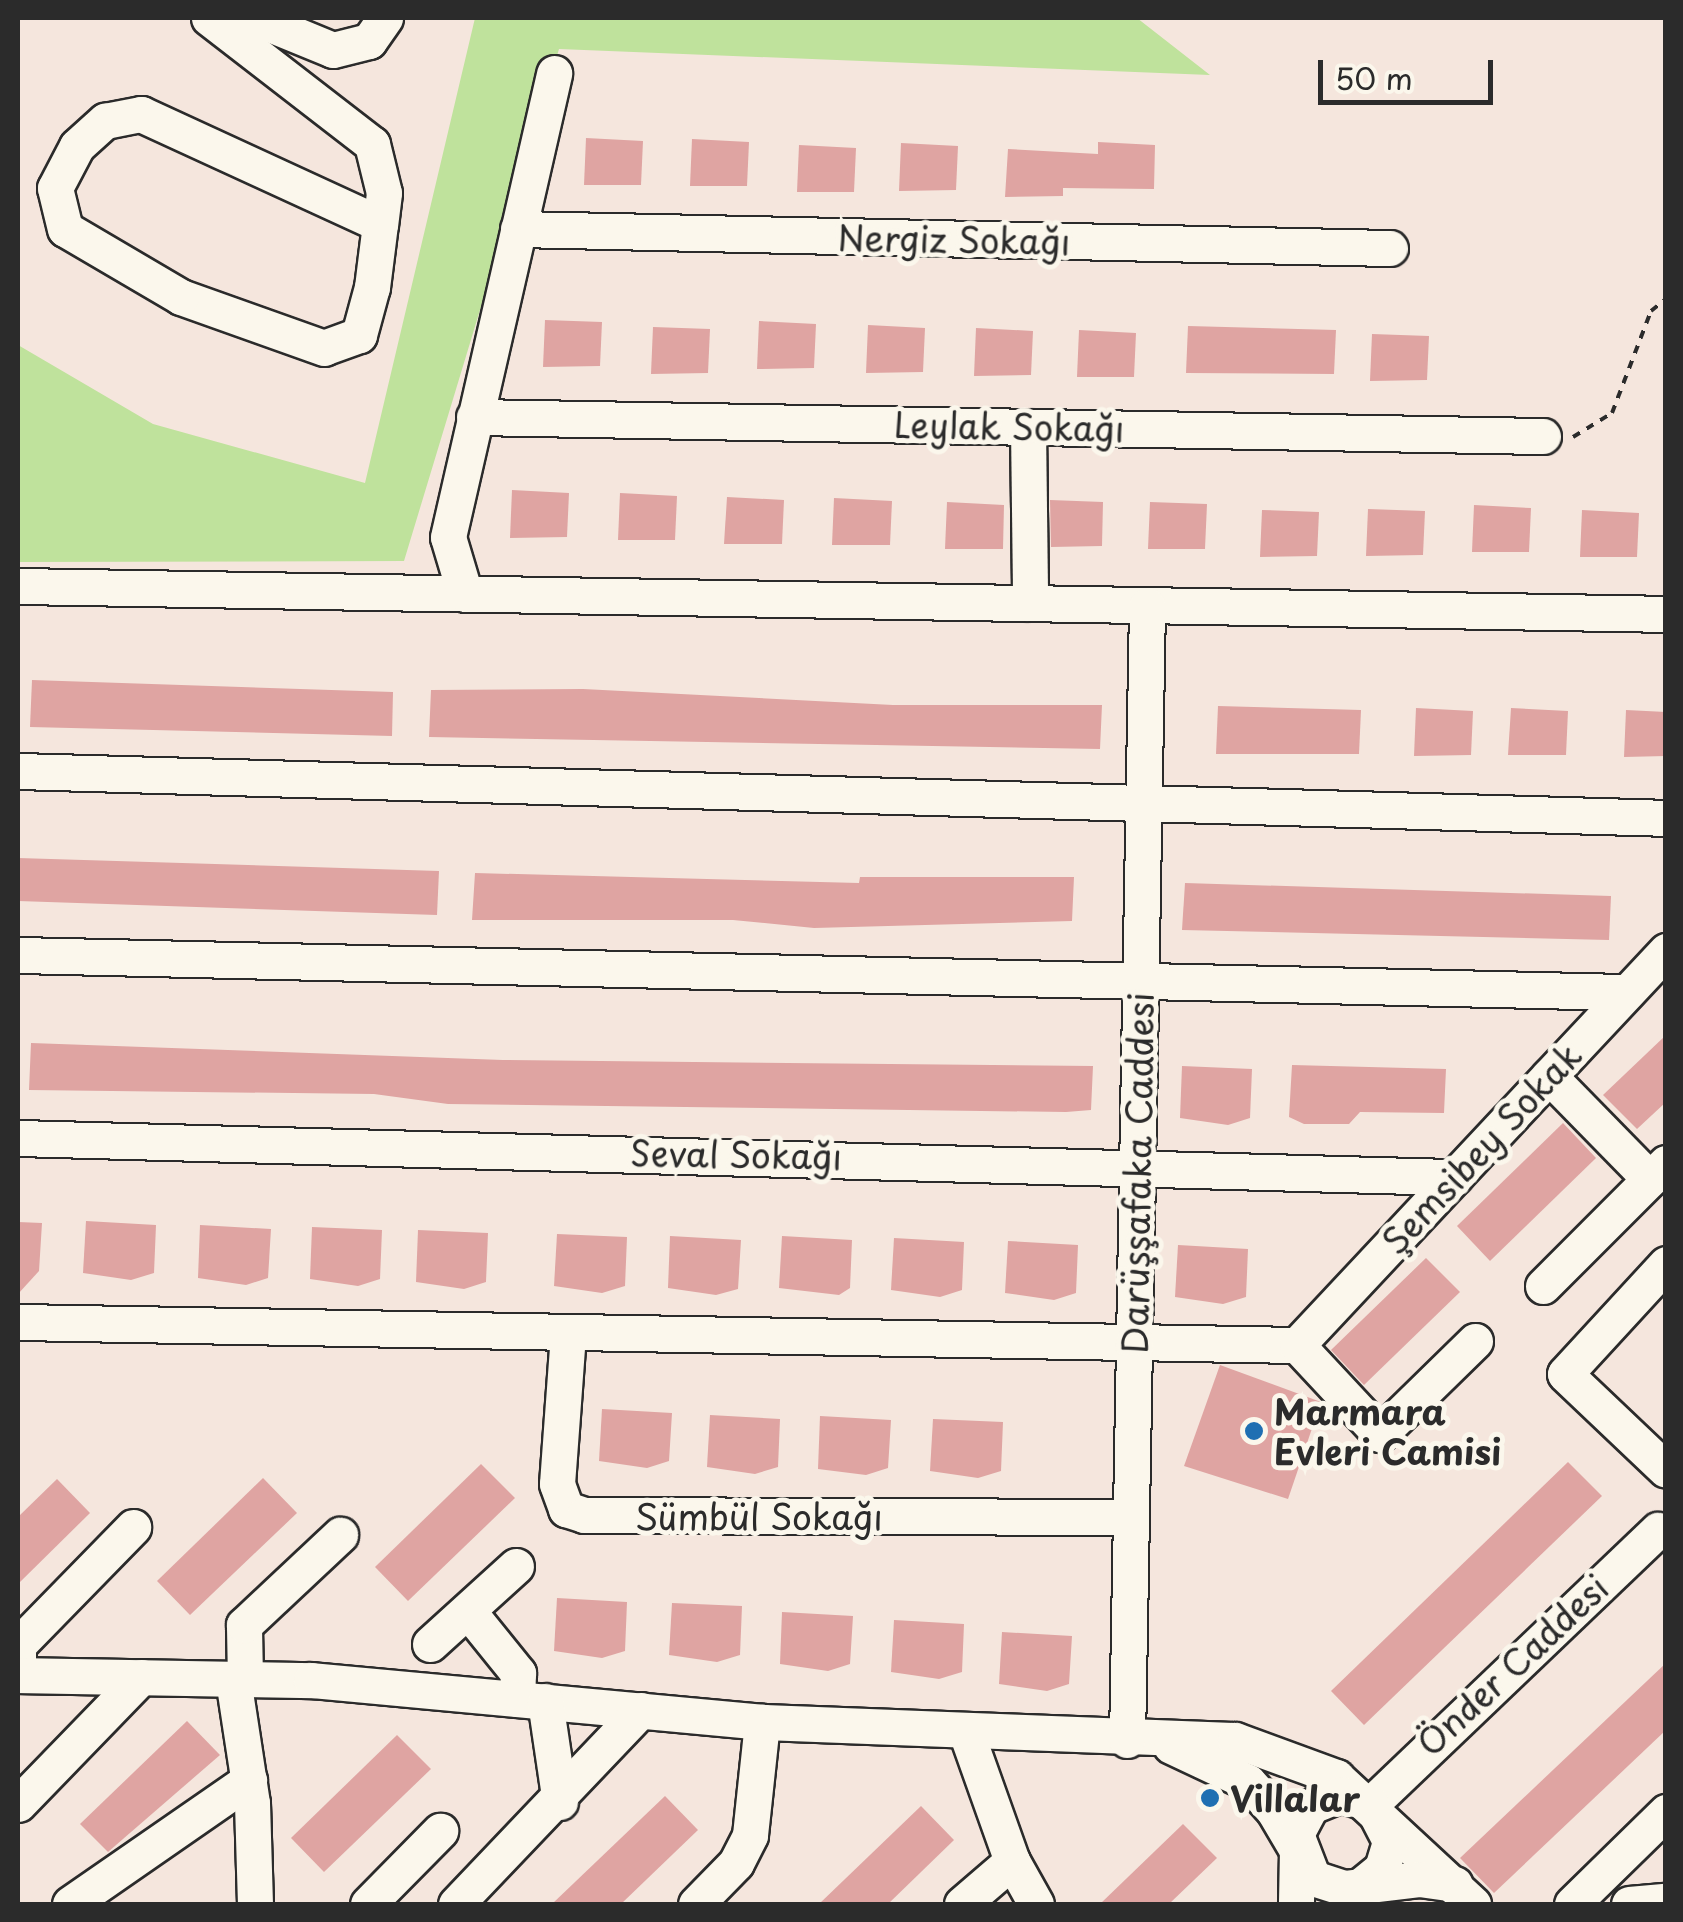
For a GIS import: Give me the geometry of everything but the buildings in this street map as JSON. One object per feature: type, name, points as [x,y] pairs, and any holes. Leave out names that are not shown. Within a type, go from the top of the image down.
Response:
[{"type":"street","points":[[209,18],[362,129],[383,176],[380,224],[365,326],[351,343],[324,348],[182,297],[102,256],[64,229],[54,197],[85,136],[105,121],[141,114],[380,224]]},
{"type":"street","points":[[255,18],[333,50],[368,41],[385,18]]},
{"type":"street","points":[[421,593],[448,537],[554,73]]},
{"type":"street","name":"Nergiz Sokağı","points":[[518,229],[1390,248]]},
{"type":"street","name":"Leylak Sokağı","points":[[474,417],[1543,436]]},
{"type":"street","points":[[1028,427],[1030,604]]},
{"type":"street","points":[[448,537],[466,594]]},
{"type":"street","points":[[18,586],[1666,614]]},
{"type":"street","name":"Darüşşafaka Caddesi","points":[[1142,1740],[1131,1517],[1147,605]]},
{"type":"street","points":[[18,771],[1144,797],[1666,818]]},
{"type":"street","name":"Şemsibey Sokak","points":[[1297,1345],[1666,951]]},
{"type":"street","points":[[18,955],[1140,984],[1627,992]]},
{"type":"street","points":[[1543,1286],[1658,1171],[1549,1076]]},
{"type":"street","name":"Seval Sokağı","points":[[18,1138],[1137,1163],[1454,1177]]},
{"type":"street","points":[[1666,1264],[1565,1374],[1666,1470]]},
{"type":"street","points":[[18,1322],[1297,1345],[1380,1434],[1474,1341]]},
{"type":"street","name":"Sümbül Sokağı","points":[[568,1334],[558,1484],[566,1509],[584,1515],[1131,1517]]},
{"type":"street","points":[[18,1658],[18,1644],[132,1528]]},
{"type":"street","name":"Önder Caddesi","points":[[1372,1804],[1658,1530]]},
{"type":"street","points":[[255,1904],[240,1679],[244,1626],[340,1535]]},
{"type":"street","points":[[430,1644],[516,1566]]},
{"type":"street","points":[[468,1610],[518,1673],[531,1700],[560,1802]]},
{"type":"street","points":[[18,1674],[240,1679],[762,1722],[1142,1740],[1235,1740],[1302,1761],[1372,1804],[1464,1894]]},
{"type":"street","points":[[18,1804],[141,1677]]},
{"type":"street","points":[[456,1904],[560,1802],[641,1710]]},
{"type":"street","points":[[696,1904],[750,1835],[762,1722]]},
{"type":"street","points":[[966,1732],[1012,1861],[1036,1904]]},
{"type":"street","points":[[1142,1740],[1248,1782],[1328,1886],[1355,1895],[1420,1879],[1464,1894]]},
{"type":"street","points":[[70,1904],[248,1780]]},
{"type":"street","points":[[1296,1904],[1301,1819],[1325,1798],[1372,1804],[1388,1827],[1388,1855],[1355,1895]]},
{"type":"street","points":[[1572,1904],[1666,1812]]},
{"type":"street","points":[[368,1904],[440,1831]]},
{"type":"street","points":[[962,1904],[1012,1861]]},
{"type":"street","points":[[1630,1904],[1666,1901]]},
{"type":"path","points":[[1543,436],[1582,437],[1612,413],[1651,312],[1666,299]]},
{"type":"green space","points":[[475,18],[1137,18],[1210,75],[559,49],[404,561],[18,562],[18,345],[153,424],[365,483]]},
{"type":"place","name":"Marmara Evleri Camisi","points":[[1254,1431]]},
{"type":"place","name":"Villalar","points":[[1210,1798]]}]
